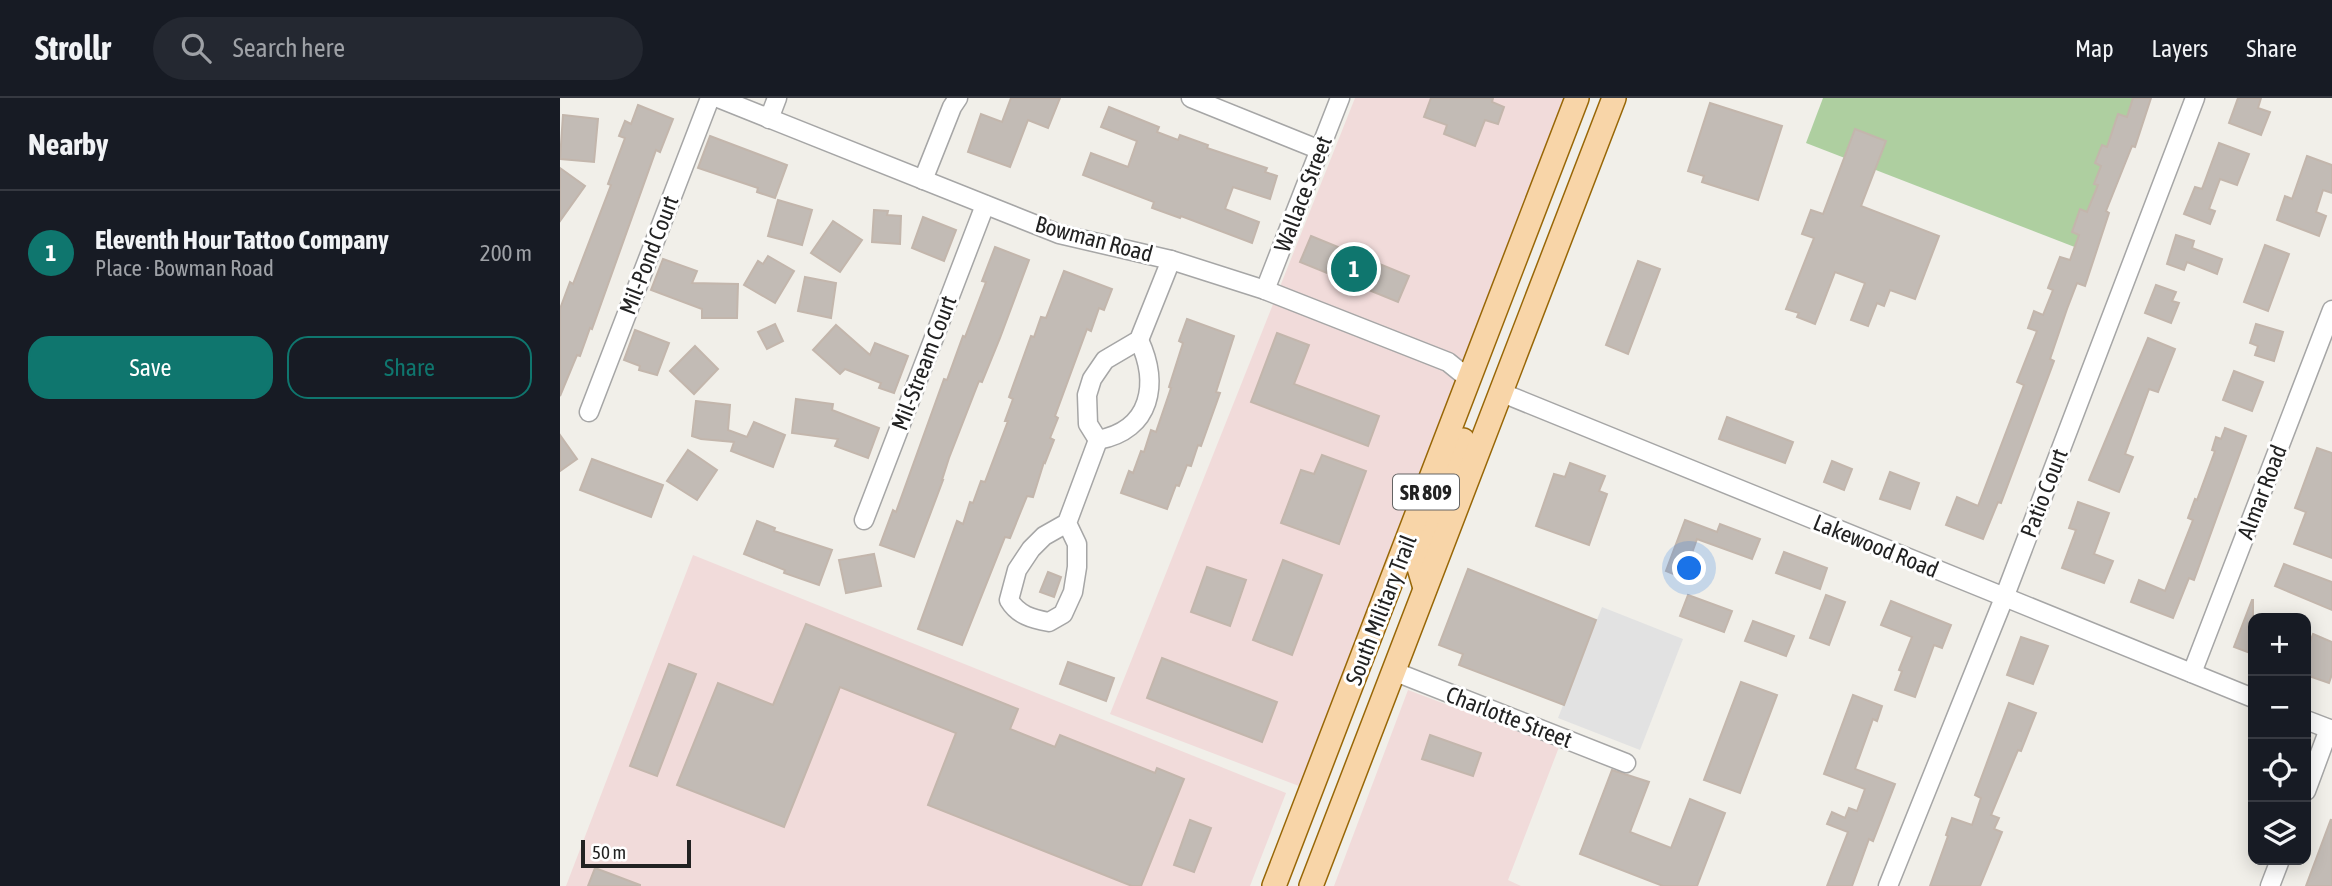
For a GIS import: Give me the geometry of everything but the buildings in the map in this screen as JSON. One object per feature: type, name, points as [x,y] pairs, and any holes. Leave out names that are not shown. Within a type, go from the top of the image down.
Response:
[{"type":"main road","name":"South Military Trail","points":[[1273,886],[1577,98]]},
{"type":"main road","name":"South Military Trail","points":[[1311,886],[1612,99]]},
{"type":"main road","points":[[1500,392],[1491,381],[1486,367],[1487,361],[1535,227],[1537,203]]},
{"type":"main road","points":[[1425,588],[1417,561],[1472,416],[1476,400],[1469,379]]},
{"type":"main road","points":[[1331,834],[1320,797],[1390,614],[1385,598]]},
{"type":"street","name":"Mil-Pond Court","points":[[589,412],[710,98]]},
{"type":"street","name":"Bowman Road","points":[[718,98],[1059,234],[1171,260],[1265,290],[1447,362],[1469,379]]},
{"type":"street","points":[[769,118],[777,98]]},
{"type":"street","points":[[923,180],[958,98]]},
{"type":"street","points":[[1191,98],[1320,150]]},
{"type":"street","name":"Wallace Street","points":[[1265,290],[1340,98]]},
{"type":"street","name":"Patio Court","points":[[1888,886],[2004,598],[2194,98]]},
{"type":"street","name":"Mil-Stream Court","points":[[864,520],[985,205]]},
{"type":"street","points":[[1098,440],[1088,424],[1087,395],[1093,379],[1105,360],[1139,340],[1171,260]]},
{"type":"street","name":"Almar Road","points":[[2192,673],[2332,310]]},
{"type":"street","points":[[1098,440],[1115,437],[1133,424],[1145,408],[1151,382],[1148,359],[1139,340]]},
{"type":"street","name":"Lakewood Road","points":[[1500,392],[2248,696]]},
{"type":"street","points":[[1067,523],[1077,544],[1077,567],[1073,592],[1063,614],[1049,622],[1023,615],[1009,600],[1017,570],[1044,536],[1067,523],[1098,440]]},
{"type":"street","name":"Charlotte Street","points":[[1393,671],[1626,763]]},
{"type":"street","points":[[2311,722],[2331,730],[2311,779]]},
{"type":"street","points":[[2270,886],[2278,865]]},
{"type":"shaded area","points":[[1355,98],[1564,98],[1299,786],[1110,714]]},
{"type":"shaded area","points":[[693,555],[1286,793],[1250,886],[566,886]]},
{"type":"shaded area","points":[[1602,607],[1683,639],[1640,750],[1558,718]]},
{"type":"shaded area","points":[[1408,690],[1559,747],[1508,880],[1521,886],[1334,886]]},
{"type":"green space","points":[[1823,98],[2138,98],[2085,251],[1806,143]]},
{"type":"place","name":"Eleventh Hour Tattoo Company","points":[[1354,269]]}]
